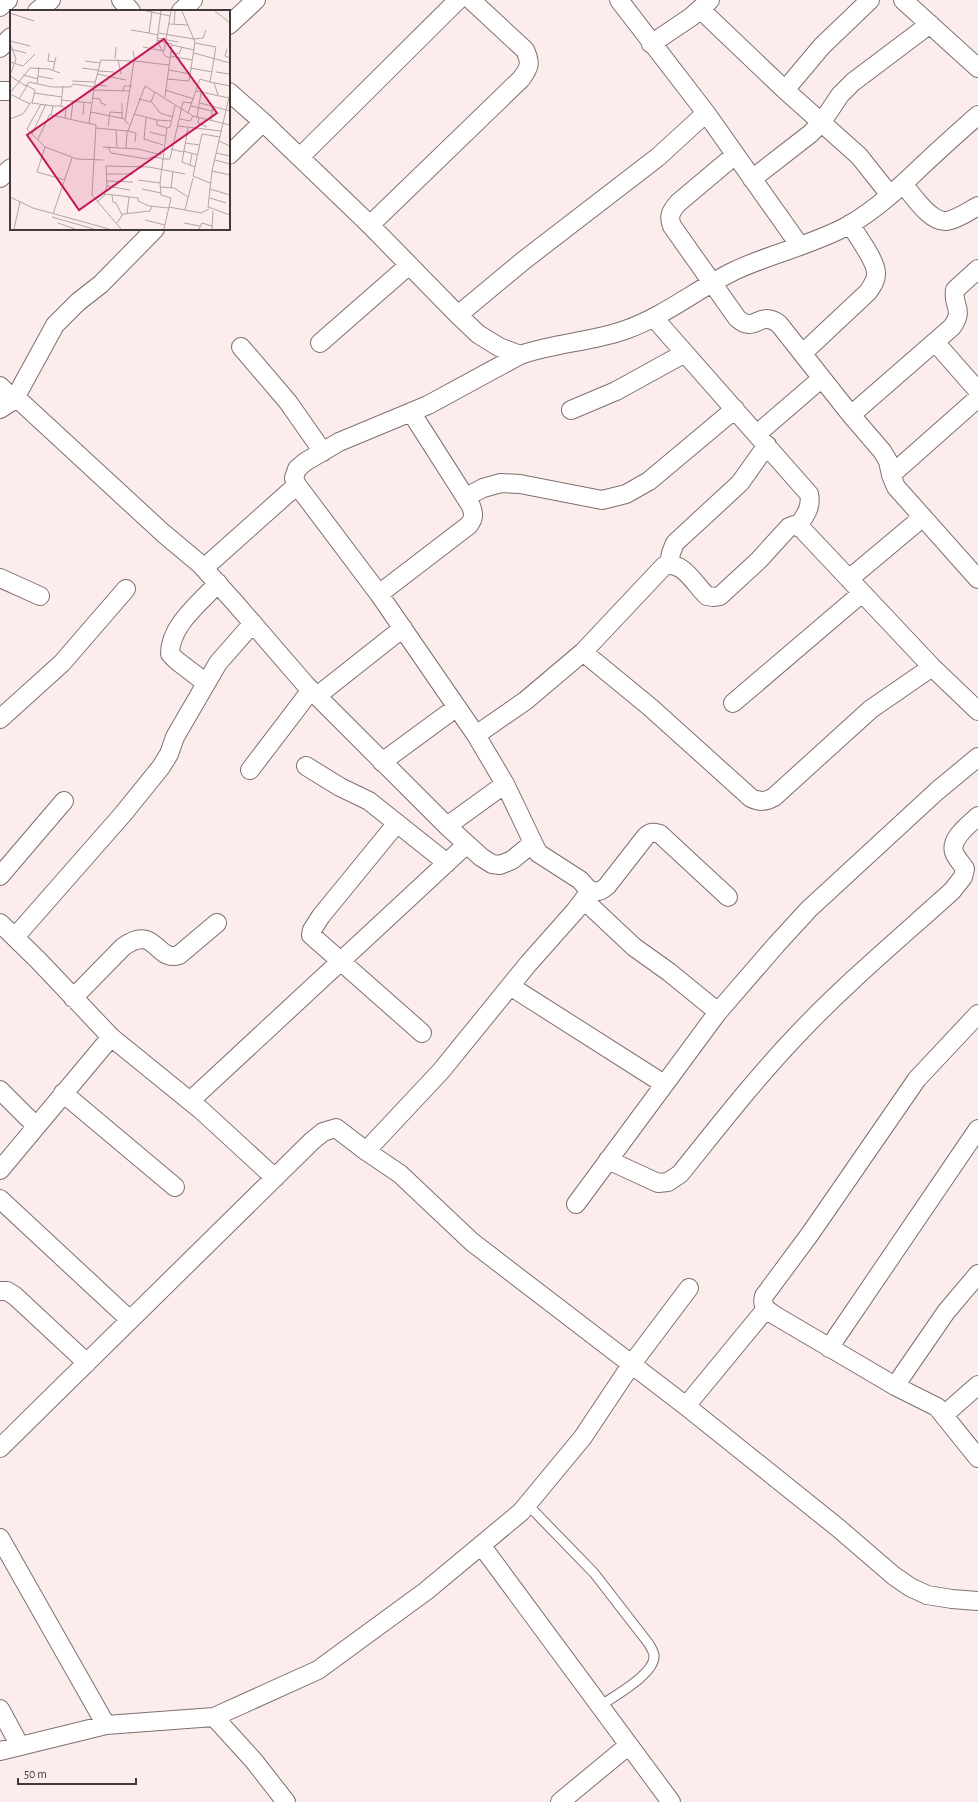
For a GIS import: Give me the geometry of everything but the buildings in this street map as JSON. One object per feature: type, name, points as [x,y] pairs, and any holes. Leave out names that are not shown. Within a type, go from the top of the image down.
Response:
[{"type":"street","points":[[0,7],[8,0]]},
{"type":"street","points":[[121,0],[130,10]]},
{"type":"street","points":[[182,10],[193,0]]},
{"type":"street","points":[[230,24],[256,0]]},
{"type":"street","points":[[300,157],[458,0]]},
{"type":"street","points":[[370,225],[521,79],[528,70],[530,60],[525,50],[471,0]]},
{"type":"street","points":[[619,0],[706,114],[800,246]]},
{"type":"street","points":[[785,90],[822,46],[870,0]]},
{"type":"street","points":[[903,0],[978,68]]},
{"type":"street","points":[[652,44],[705,4],[785,90],[897,189],[930,215],[937,220],[947,221],[978,206]]},
{"type":"street","points":[[752,179],[810,134],[822,122],[840,95],[853,82],[930,24]]},
{"type":"street","points":[[0,48],[10,38]]},
{"type":"street","points":[[230,93],[263,122],[370,225],[408,266],[458,315],[483,337],[499,347],[520,355]]},
{"type":"street","points":[[458,315],[523,261],[658,157],[706,114]]},
{"type":"street","points":[[718,1012],[669,972],[626,940],[586,895],[580,880],[538,853],[505,784],[476,735],[379,594],[297,485],[294,478],[297,469],[305,462],[339,442],[428,405],[520,355],[535,349],[602,337],[626,330],[654,318],[712,283],[746,266],[800,246],[850,224],[876,207],[978,115]]},
{"type":"street","points":[[230,154],[263,122]]},
{"type":"street","points":[[735,155],[678,203],[670,213],[669,220],[672,226],[737,318],[748,325],[765,318],[771,318],[779,324],[851,415],[882,451],[888,460],[891,475],[896,487],[978,578]]},
{"type":"street","points":[[0,178],[10,169]]},
{"type":"street","points":[[803,353],[868,292],[874,283],[876,274],[875,264],[850,224]]},
{"type":"street","points":[[7,405],[59,320],[78,302],[101,284],[154,230]]},
{"type":"street","points":[[320,343],[408,266]]},
{"type":"street","points":[[851,415],[957,321],[958,313],[954,295],[955,290],[978,269]]},
{"type":"street","points":[[654,318],[809,494],[810,506],[798,526]]},
{"type":"street","points":[[935,342],[978,391]]},
{"type":"street","points":[[241,347],[288,402],[323,452]]},
{"type":"street","points":[[571,410],[616,391],[685,353]]},
{"type":"street","points":[[476,735],[525,701],[583,652],[657,572],[669,564],[675,543],[740,482],[762,440],[822,378]]},
{"type":"street","points":[[0,386],[7,405]]},
{"type":"street","points":[[891,475],[978,398]]},
{"type":"street","points":[[7,405],[21,402],[31,410],[163,533],[204,568],[314,693],[447,826],[481,857],[492,864],[500,865],[512,860],[533,843]]},
{"type":"street","points":[[466,497],[482,488],[501,483],[520,484],[602,500],[626,494],[649,481],[735,409]]},
{"type":"street","points":[[379,594],[469,525],[474,514],[466,497],[411,412]]},
{"type":"street","points":[[204,568],[297,485]]},
{"type":"street","points":[[849,579],[923,517]]},
{"type":"street","points":[[669,564],[681,568],[707,596],[720,596],[759,560],[789,528],[794,525],[798,526],[932,667],[978,711]]},
{"type":"street","points":[[0,578],[40,596]]},
{"type":"street","points":[[206,683],[170,654],[170,647],[173,638],[182,623],[218,583]]},
{"type":"street","points":[[0,720],[62,663],[126,590]]},
{"type":"street","points":[[733,703],[862,593]]},
{"type":"street","points":[[15,937],[123,814],[161,767],[170,754],[175,737],[224,654],[252,623]]},
{"type":"street","points":[[250,770],[314,693],[403,628]]},
{"type":"street","points":[[583,652],[650,707],[751,798],[758,802],[767,802],[774,797],[871,709],[932,667]]},
{"type":"street","points":[[382,762],[457,707]]},
{"type":"street","points":[[576,1204],[718,1012],[808,908],[937,791],[978,757]]},
{"type":"street","points":[[306,766],[340,787],[369,802],[447,863]]},
{"type":"street","points":[[447,826],[505,784]]},
{"type":"street","points":[[0,876],[64,801]]},
{"type":"street","points":[[608,1160],[658,1183],[668,1182],[680,1174],[758,1077],[798,1034],[837,996],[952,891],[964,877],[965,869],[954,854],[953,845],[957,838],[978,816]]},
{"type":"street","points":[[397,823],[321,916],[312,930],[311,936],[422,1033]]},
{"type":"street","points":[[366,1152],[441,1071],[586,895],[601,891],[607,886],[646,836],[650,833],[655,832],[660,834],[728,897]]},
{"type":"street","points":[[190,1101],[467,844]]},
{"type":"street","points":[[0,922],[111,1037],[190,1101],[275,1178]]},
{"type":"street","points":[[73,998],[123,947],[131,941],[143,939],[150,941],[168,956],[172,957],[179,955],[217,923]]},
{"type":"street","points":[[510,986],[664,1084]]},
{"type":"street","points":[[978,1014],[917,1079],[810,1234],[764,1296],[762,1303],[765,1310],[895,1386],[936,1407],[978,1458]]},
{"type":"street","points":[[0,1170],[111,1037]]},
{"type":"street","points":[[0,1090],[36,1126]]},
{"type":"street","points":[[63,1093],[174,1187]]},
{"type":"street","points":[[0,1448],[323,1132],[336,1128],[366,1152],[400,1174],[472,1242],[686,1406],[831,1522],[894,1576],[910,1587],[927,1595],[978,1601]]},
{"type":"street","points":[[829,1348],[978,1129]]},
{"type":"street","points":[[0,1199],[130,1320]]},
{"type":"street","points":[[895,1386],[946,1312],[978,1274]]},
{"type":"street","points":[[0,1751],[106,1725],[214,1717],[318,1670],[426,1591],[521,1512],[583,1437],[631,1365],[689,1288]]},
{"type":"street","points":[[0,1291],[7,1291],[15,1296],[87,1363]]},
{"type":"street","points":[[686,1406],[765,1310]]},
{"type":"street","points":[[944,1416],[978,1385]]},
{"type":"street","points":[[0,1538],[106,1725]]},
{"type":"street","points":[[481,1545],[671,1802]]},
{"type":"street","points":[[0,1709],[20,1746]]},
{"type":"street","points":[[214,1717],[250,1756],[286,1802]]},
{"type":"street","points":[[560,1802],[629,1745]]},
{"type":"lane","points":[[527,1504],[594,1573],[649,1644],[654,1655],[652,1664],[644,1674],[600,1706]]}]
